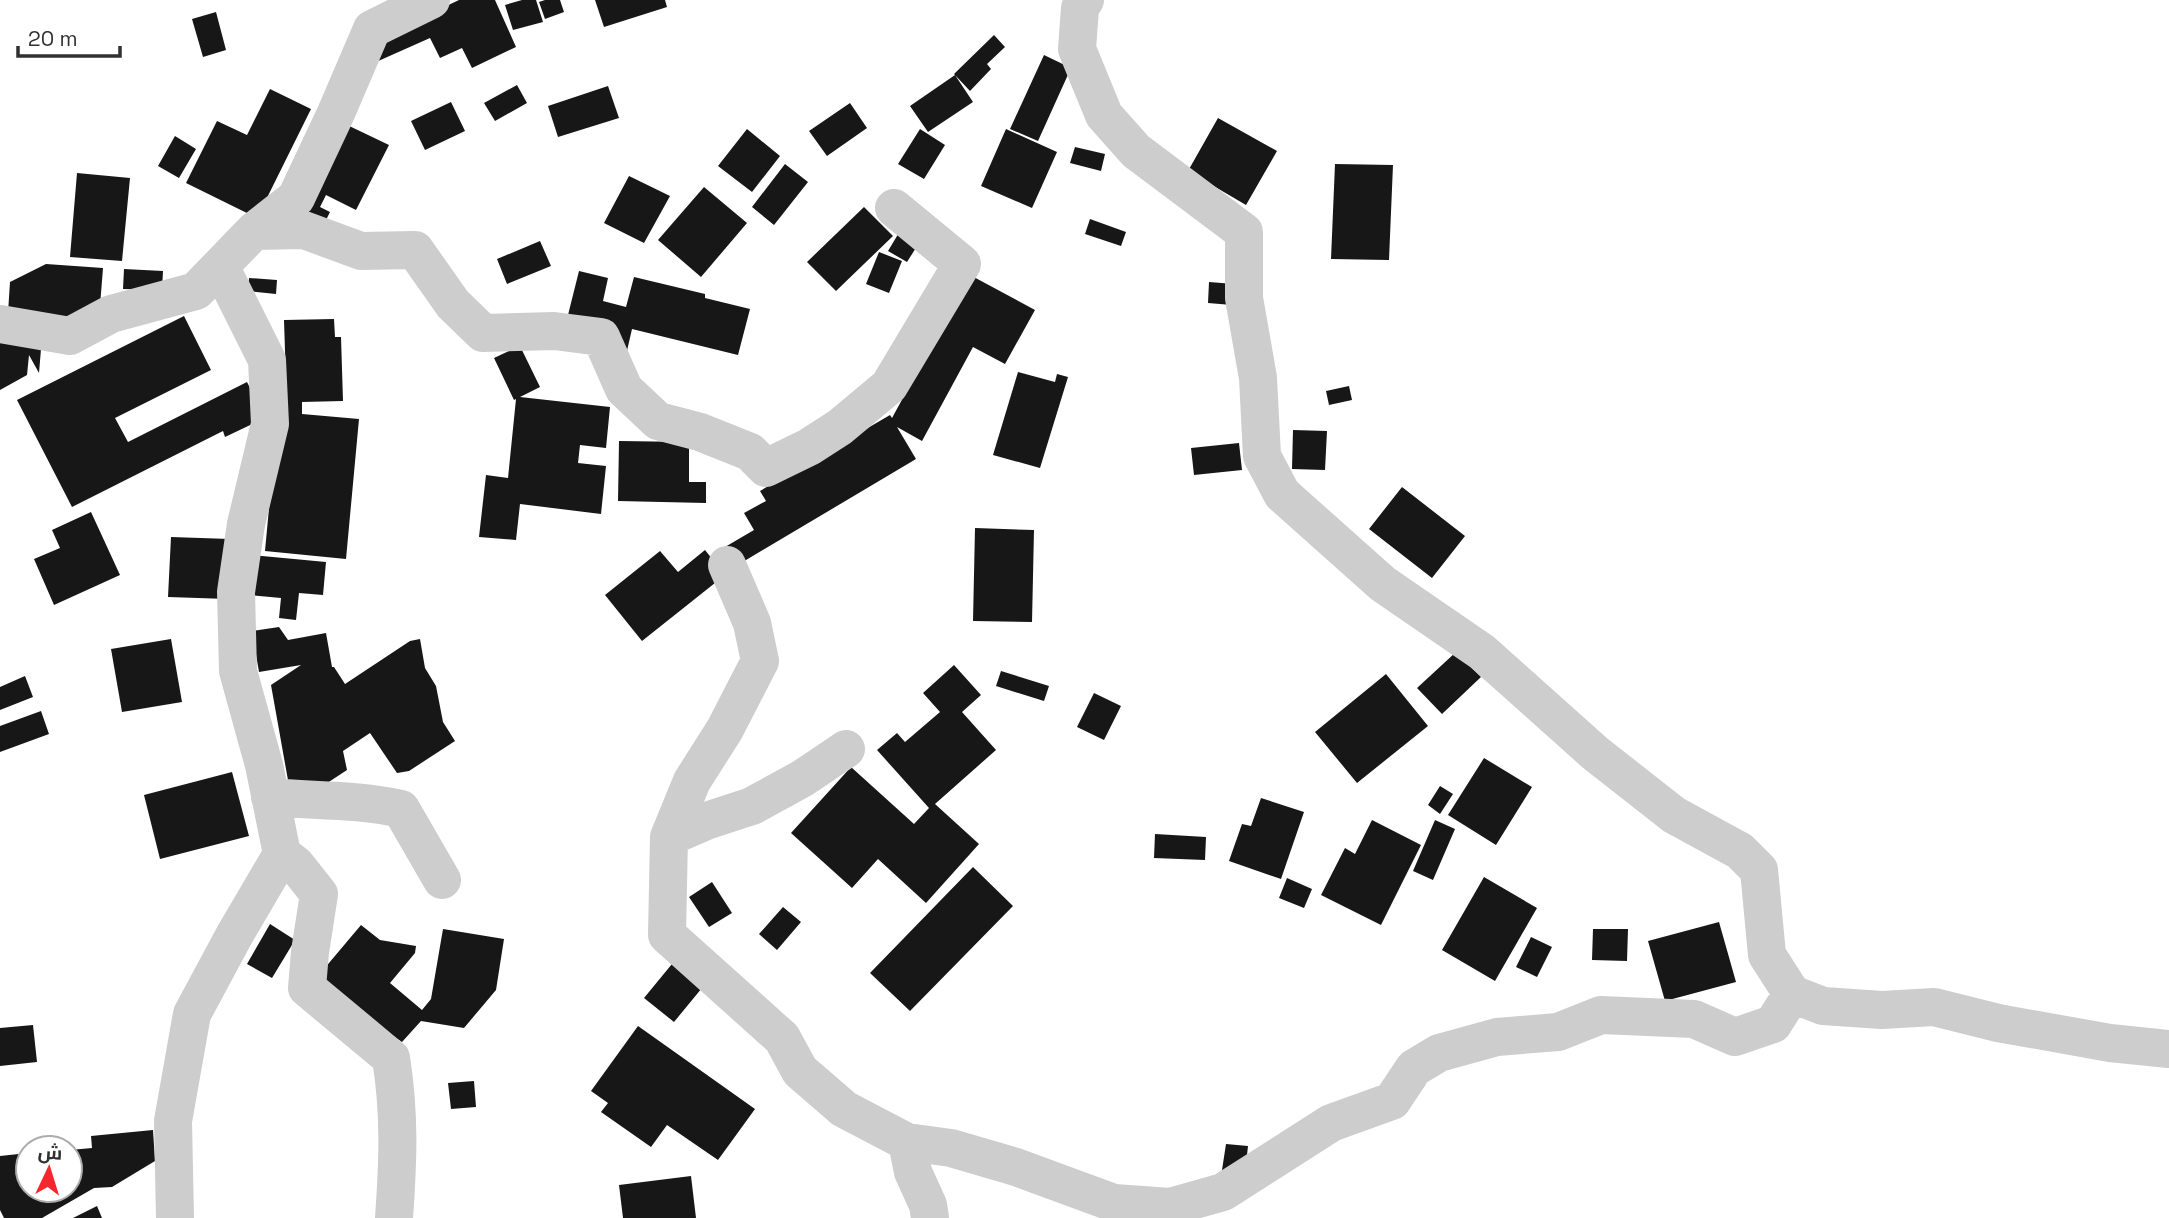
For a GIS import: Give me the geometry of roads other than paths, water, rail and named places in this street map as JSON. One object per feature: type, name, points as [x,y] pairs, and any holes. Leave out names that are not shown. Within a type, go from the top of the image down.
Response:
[{"type":"street","points":[[0,324],[71,336],[111,314],[196,291],[254,232],[296,198],[372,30],[431,0]]},
{"type":"street","points":[[1085,0],[1080,8],[1077,49],[1104,115],[1136,152],[1244,232],[1244,298],[1258,378],[1262,456],[1282,494],[1383,584],[1482,652],[1595,753],[1674,815],[1740,851],[1759,870],[1767,956],[1792,994],[1823,1006],[1882,1010],[1934,1007],[1998,1023],[2110,1044],[2169,1049]]},
{"type":"street","points":[[254,232],[304,230],[361,251],[415,250],[453,304],[483,333],[554,331],[601,337],[624,389],[658,421],[700,432],[750,452],[766,468],[840,426],[889,386],[962,264],[894,208]]},
{"type":"street","points":[[175,1218],[173,1121],[192,1014],[282,855],[238,671],[236,592],[246,524],[270,424],[267,360],[220,266]]},
{"type":"street","points":[[727,565],[752,623],[760,661],[725,729],[692,781],[669,837],[667,935],[782,1038],[800,1071],[844,1108],[907,1142],[951,1148],[1003,1163],[1114,1203],[1170,1207],[1223,1192],[1331,1123],[1392,1101],[1413,1068],[1439,1053],[1497,1037],[1558,1032],[1601,1015],[1694,1019],[1735,1037],[1773,1024],[1792,994]]},
{"type":"street","points":[[669,837],[752,806],[846,750]]},
{"type":"street","points":[[270,797],[367,802],[401,809],[442,880]]},
{"type":"street","points":[[282,855],[296,865],[319,894],[307,988],[391,1058],[398,1099],[394,1218]]},
{"type":"street","points":[[907,1142],[913,1172],[928,1205],[930,1218]]}]
